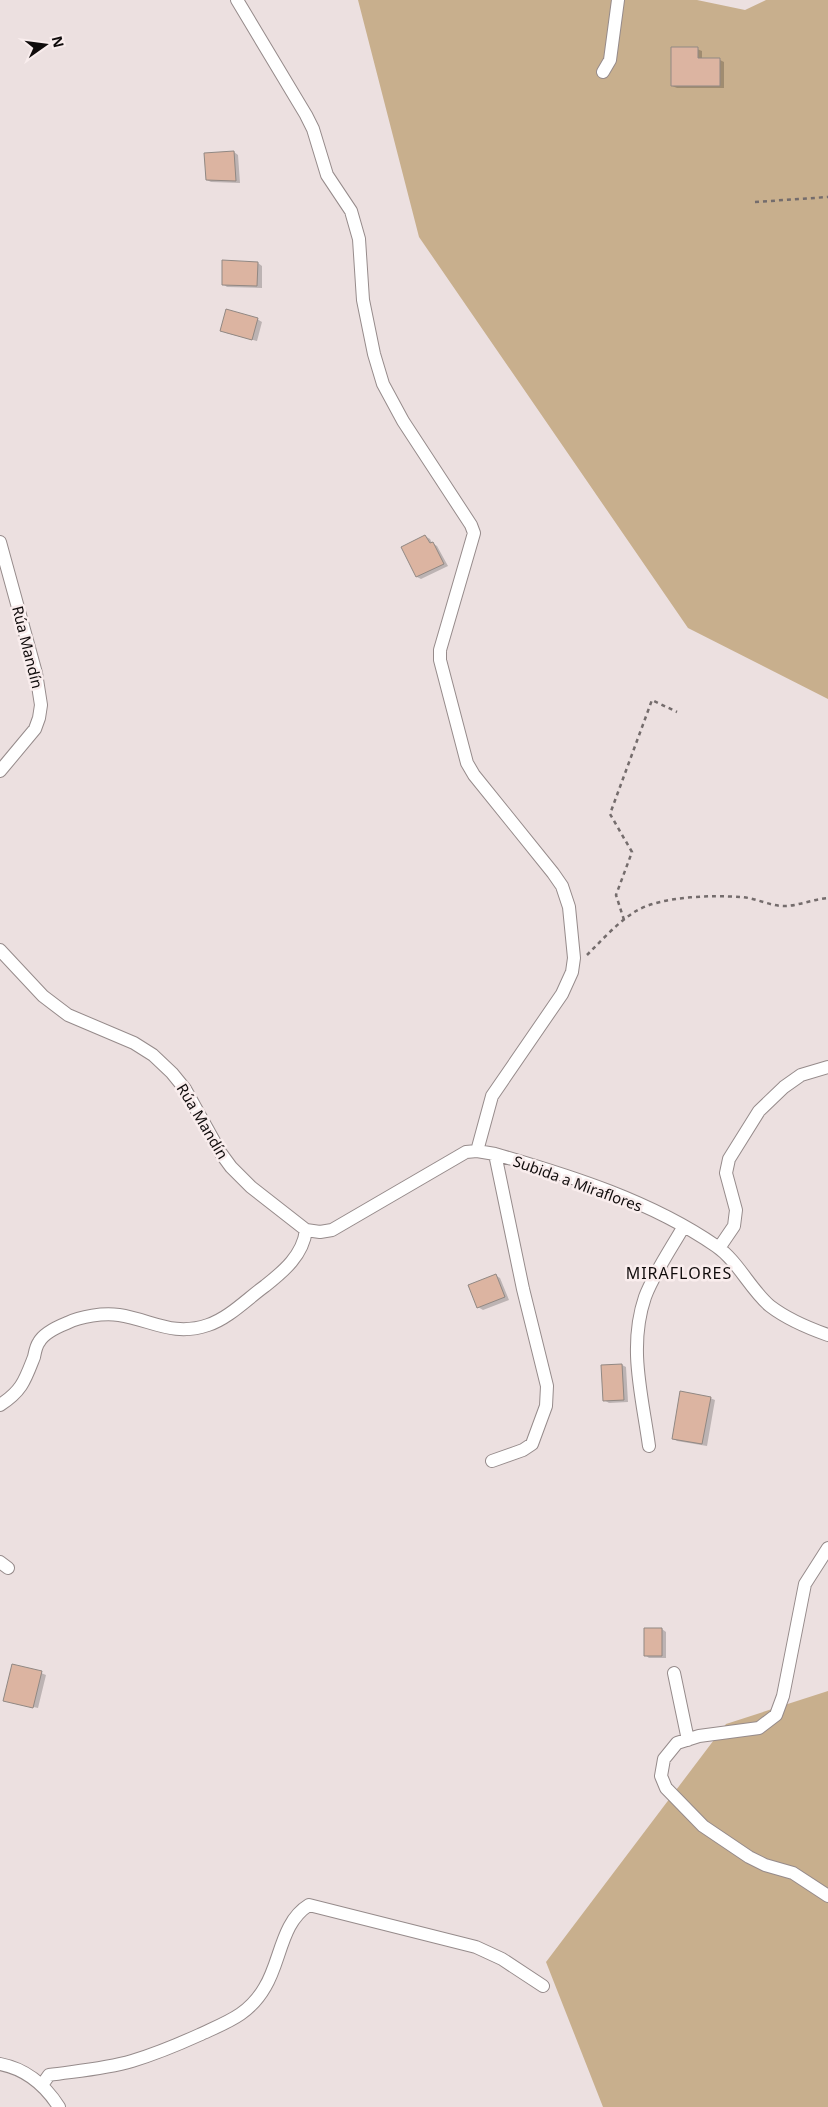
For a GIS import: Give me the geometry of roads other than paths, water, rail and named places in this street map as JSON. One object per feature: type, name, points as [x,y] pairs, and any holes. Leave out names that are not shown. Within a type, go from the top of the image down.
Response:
[{"type":"street","points":[[237,0],[306,115],[313,129],[327,175],[351,211],[358,239],[363,300],[374,354],[383,384],[403,422],[471,525],[474,533],[440,650],[441,667],[467,763],[562,886],[569,907],[574,958],[572,972],[562,994],[492,1096],[477,1151]]},
{"type":"street","points":[[603,72],[610,60],[618,0]]},
{"type":"street","name":"Rúa Mandín","points":[[0,542],[36,672],[41,705],[35,728],[0,771]]},
{"type":"street","name":"Rúa Mandín","points":[[0,950],[43,996],[68,1015],[86,1025],[134,1043],[159,1061],[185,1089],[220,1152],[231,1167],[250,1187],[306,1230]]},
{"type":"street","points":[[719,1248],[734,1226],[736,1210],[726,1173],[729,1158],[759,1111],[784,1087],[801,1075],[828,1067]]},
{"type":"street","name":"Subida a Miraflores","points":[[306,1230],[320,1232],[332,1230],[461,1154],[477,1151],[495,1154],[614,1193],[684,1226],[719,1248],[770,1306],[803,1326],[828,1335]]},
{"type":"street","points":[[492,1461],[523,1450],[532,1444],[546,1406],[547,1386],[523,1289],[495,1154]]},
{"type":"street","points":[[649,1446],[635,1352],[638,1320],[646,1295],[684,1226]]},
{"type":"street","points":[[0,1405],[17,1393],[24,1382],[39,1341],[53,1330],[69,1321],[90,1316],[118,1315],[170,1329],[185,1330],[209,1325],[229,1313],[282,1271],[296,1257],[304,1243],[306,1230]]},
{"type":"street","points":[[828,1548],[805,1584],[783,1696],[776,1715],[759,1728],[699,1736],[677,1743],[664,1759],[661,1776],[666,1788],[703,1826],[749,1857],[764,1865],[793,1873],[828,1896]]},
{"type":"street","points":[[674,1673],[688,1740]]},
{"type":"street","points":[[42,2084],[49,2075],[130,2062],[174,2046],[238,2018],[256,2003],[263,1991],[289,1927],[303,1908],[309,1905],[476,1947],[502,1959],[543,1986]]},
{"type":"street","points":[[0,2064],[26,2073],[42,2084],[59,2107]]},
{"type":"district","name":"MIRAFLORES","points":[[679,1273]]}]
